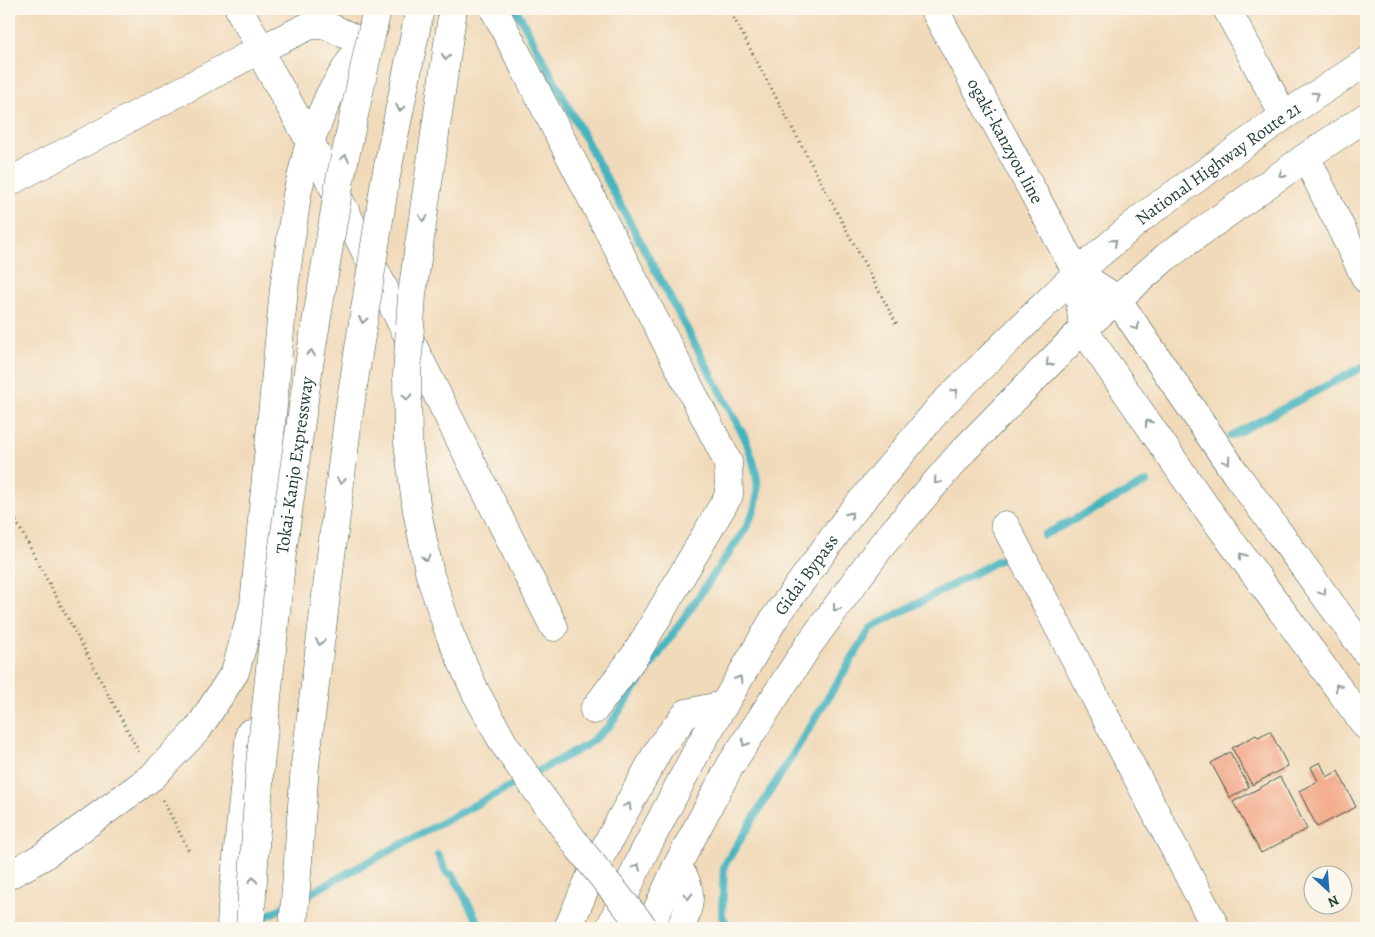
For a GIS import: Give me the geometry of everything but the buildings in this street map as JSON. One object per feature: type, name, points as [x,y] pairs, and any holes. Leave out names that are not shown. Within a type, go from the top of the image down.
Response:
[{"type":"main road","points":[[239,9],[261,49],[267,65],[310,141],[554,627]]},
{"type":"main road","name":"Tokai-Kanjo Expressway","points":[[250,928],[260,765],[282,553],[309,365],[340,180],[377,9]]},
{"type":"main road","points":[[9,875],[42,857],[152,777],[198,729],[235,672],[254,605],[284,289],[297,194],[310,141],[330,94],[362,42],[389,9]]},
{"type":"main road","points":[[293,928],[305,765],[348,419],[385,181],[420,9]]},
{"type":"main road","points":[[453,9],[412,294],[407,376],[408,443],[418,520],[430,575],[450,635],[475,691],[504,744],[579,848],[644,928]]},
{"type":"main road","points":[[494,9],[728,462],[729,495],[636,654],[594,710]]},
{"type":"main road","name":"ogaki-kanzyou line","points":[[934,9],[1077,273]]},
{"type":"main road","points":[[1227,9],[1284,116]]},
{"type":"main road","points":[[9,182],[261,49],[311,25],[326,25],[362,42]]},
{"type":"main road","name":"National Highway Route 21","points":[[1077,273],[1144,216],[1284,116],[1366,62]]},
{"type":"main road","points":[[649,928],[677,866],[730,766],[808,646],[881,546],[962,451],[1083,329],[1166,257],[1306,157],[1366,118]]},
{"type":"main road","points":[[1306,157],[1366,279]]},
{"type":"main road","points":[[1077,273],[1117,299],[1236,474],[1366,652]]},
{"type":"main road","points":[[1077,273],[1083,329],[1195,492],[1366,726]]},
{"type":"main road","name":"Gidai Bypass","points":[[610,928],[641,858],[698,749],[774,619],[849,516],[941,406],[1077,273]]},
{"type":"main road","points":[[1005,525],[1210,926]]},
{"type":"main road","points":[[231,928],[253,703],[282,553]]},
{"type":"main road","points":[[568,928],[594,868],[660,747],[687,713],[724,705]]},
{"type":"main road","points":[[677,866],[687,885],[688,894],[686,918],[680,928]]},
{"type":"path","points":[[729,9],[897,325]]},
{"type":"path","points":[[9,508],[152,777],[189,851]]},
{"type":"waterway","points":[[301,898],[587,745],[609,726],[746,528],[755,507],[758,489],[757,480],[754,463],[745,438],[516,9]]},
{"type":"waterway","points":[[1231,436],[1366,365]]},
{"type":"waterway","points":[[1044,535],[1147,482]]},
{"type":"waterway","points":[[729,928],[722,916],[724,866],[871,628],[999,560]]},
{"type":"waterway","points":[[438,855],[447,873],[453,875],[481,928]]},
{"type":"waterway","points":[[257,921],[289,904]]}]
